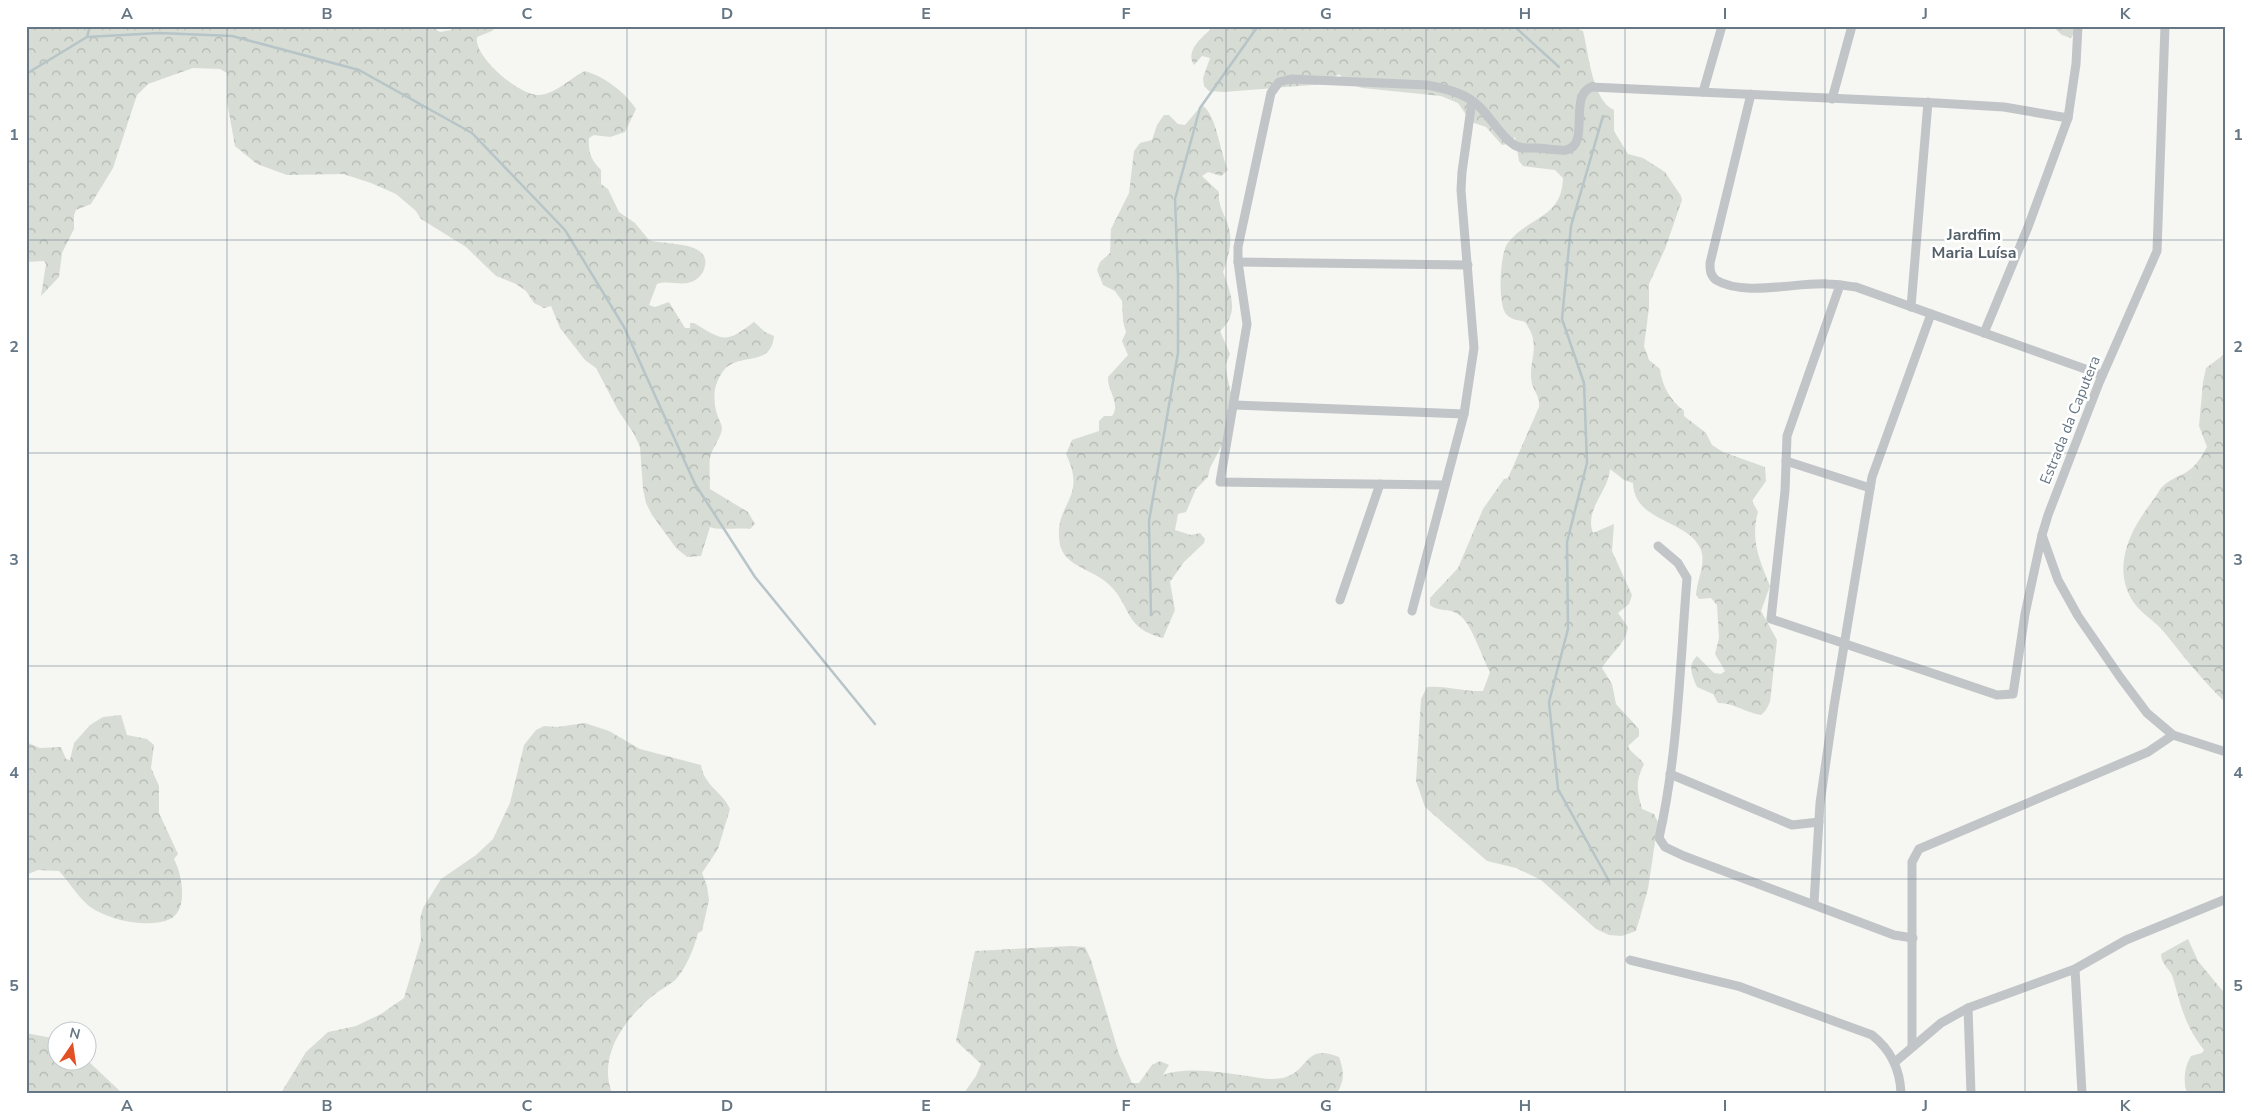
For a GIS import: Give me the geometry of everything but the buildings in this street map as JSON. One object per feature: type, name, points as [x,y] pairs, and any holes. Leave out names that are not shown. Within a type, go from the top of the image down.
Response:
[{"type":"street","points":[[1703,92],[1722,26]]},
{"type":"street","points":[[1832,98],[1852,26]]},
{"type":"street","points":[[1984,333],[2028,227],[2068,118],[2076,64],[2078,26]]},
{"type":"street","name":"Estrada da Caputera","points":[[1844,644],[1997,695],[2013,694],[2025,614],[2042,534],[2048,515],[2102,375],[2158,251],[2165,26]]},
{"type":"street","points":[[1445,485],[1220,482],[1235,406],[1247,324],[1238,262],[1238,246],[1271,93],[1279,82],[1291,79],[1427,85],[1448,90],[1472,100],[1488,114],[1512,144],[1519,147],[1567,150],[1575,144],[1578,134],[1581,96],[1584,90],[1591,88],[1928,102],[2004,107],[2068,118]]},
{"type":"street","points":[[1751,94],[1711,255],[1710,272],[1715,279],[1726,284],[1752,288],[1828,284],[1856,287],[2102,375]]},
{"type":"street","points":[[1412,611],[1464,414],[1474,348],[1461,181],[1472,100]]},
{"type":"street","points":[[1911,307],[1928,102]]},
{"type":"street","points":[[1238,262],[1468,265]]},
{"type":"street","points":[[1840,285],[1786,436],[1785,491],[1771,619],[1844,644]]},
{"type":"street","points":[[1814,904],[1819,822],[1834,706],[1870,488],[1888,429],[1931,314]]},
{"type":"street","points":[[1235,406],[1464,414]]},
{"type":"street","points":[[1786,461],[1870,488]]},
{"type":"street","points":[[1340,600],[1380,484]]},
{"type":"street","points":[[2042,534],[2058,580],[2078,616],[2147,713],[2173,735],[2226,752]]},
{"type":"street","points":[[1658,546],[1678,563],[1686,578],[1670,774],[1659,838],[1665,847],[1894,935],[1913,938]]},
{"type":"street","points":[[1912,1047],[1912,862],[1919,849],[2148,752],[2173,735]]},
{"type":"street","points":[[1670,774],[1792,825],[1819,822]]},
{"type":"street","points":[[1895,1062],[1941,1023],[1968,1008],[2075,969],[2126,940],[2226,899]]},
{"type":"street","points":[[1630,960],[1738,986],[1872,1035],[1884,1044],[1895,1062],[1901,1093]]},
{"type":"street","points":[[2075,969],[2082,1093]]},
{"type":"street","points":[[1968,1008],[1971,1093]]},
{"type":"green space","points":[[26,26],[431,26],[440,32],[451,30],[456,26],[497,26],[492,31],[477,37],[478,45],[489,64],[519,89],[543,95],[550,93],[585,71],[607,81],[620,91],[636,109],[625,132],[610,137],[594,135],[589,138],[591,156],[601,170],[601,184],[608,189],[619,212],[635,223],[649,240],[696,249],[703,254],[705,261],[702,274],[693,281],[657,284],[649,305],[655,307],[669,302],[685,328],[690,328],[690,323],[694,323],[712,334],[724,338],[737,334],[754,322],[765,332],[774,336],[772,346],[767,352],[761,356],[738,362],[724,370],[718,380],[714,396],[715,408],[722,429],[710,458],[710,489],[748,512],[755,524],[750,529],[718,529],[710,527],[701,556],[687,557],[676,548],[652,515],[646,503],[640,447],[634,434],[618,410],[596,368],[585,360],[560,328],[551,306],[544,308],[534,303],[526,291],[516,284],[496,276],[466,247],[421,219],[416,211],[396,194],[343,174],[287,175],[257,164],[235,146],[227,102],[227,73],[220,69],[193,68],[148,84],[137,95],[113,168],[91,204],[76,210],[74,229],[62,253],[59,277],[41,296],[46,264],[44,261],[26,262]]},
{"type":"green space","points":[[1214,26],[1570,26],[1583,31],[1596,87],[1607,105],[1614,110],[1614,131],[1628,154],[1643,158],[1665,172],[1681,196],[1682,200],[1665,249],[1649,284],[1649,308],[1644,346],[1649,360],[1660,369],[1668,392],[1684,411],[1684,416],[1706,433],[1712,445],[1723,452],[1765,467],[1766,481],[1752,501],[1758,512],[1755,532],[1757,550],[1770,586],[1761,611],[1777,640],[1770,702],[1761,715],[1728,704],[1718,703],[1713,694],[1697,687],[1691,667],[1697,656],[1714,673],[1721,674],[1725,671],[1715,654],[1719,638],[1717,605],[1711,598],[1699,599],[1696,595],[1702,566],[1701,550],[1695,540],[1685,532],[1652,514],[1642,506],[1636,496],[1633,483],[1624,480],[1610,469],[1606,485],[1594,508],[1591,524],[1593,533],[1614,524],[1612,551],[1632,595],[1629,604],[1618,613],[1628,627],[1627,633],[1621,644],[1602,668],[1612,684],[1616,704],[1639,729],[1639,736],[1628,746],[1644,764],[1639,776],[1638,786],[1642,809],[1654,814],[1658,822],[1648,889],[1636,931],[1622,936],[1609,935],[1596,929],[1541,880],[1516,868],[1487,861],[1425,807],[1416,781],[1421,699],[1427,687],[1483,691],[1490,672],[1472,632],[1463,618],[1455,612],[1433,607],[1430,605],[1430,598],[1458,568],[1483,509],[1504,479],[1508,478],[1539,407],[1539,400],[1532,384],[1531,375],[1533,339],[1525,322],[1511,318],[1504,310],[1501,291],[1501,269],[1507,244],[1515,235],[1550,210],[1557,202],[1563,178],[1555,170],[1523,166],[1519,161],[1515,137],[1508,144],[1502,145],[1486,127],[1471,122],[1458,103],[1441,96],[1362,88],[1349,84],[1339,74],[1325,84],[1224,92],[1209,91],[1204,86],[1203,78],[1210,58],[1202,56],[1194,65],[1192,54],[1197,43]]},
{"type":"green space","points":[[2052,26],[2074,26],[2075,32],[2071,38],[2062,35]]},
{"type":"green space","points":[[1202,105],[1215,125],[1228,170],[1221,176],[1208,172],[1202,176],[1219,192],[1221,208],[1230,233],[1230,248],[1223,272],[1231,296],[1232,310],[1226,324],[1220,331],[1230,354],[1225,366],[1232,398],[1224,441],[1210,468],[1208,477],[1196,489],[1186,512],[1178,514],[1175,530],[1191,535],[1200,533],[1205,539],[1204,543],[1184,562],[1170,582],[1175,610],[1163,638],[1150,634],[1140,628],[1120,598],[1106,582],[1076,565],[1064,554],[1059,537],[1062,515],[1070,498],[1073,480],[1072,469],[1066,454],[1072,440],[1099,431],[1099,421],[1104,416],[1112,416],[1115,407],[1108,377],[1128,355],[1122,341],[1126,332],[1123,321],[1122,301],[1115,291],[1103,285],[1097,270],[1100,262],[1110,253],[1111,229],[1129,193],[1134,151],[1140,143],[1152,140],[1157,125],[1164,115],[1169,115],[1178,124],[1185,125]]},
{"type":"green space","points":[[2226,353],[2226,703],[2160,628],[2135,605],[2126,586],[2123,573],[2127,546],[2146,510],[2162,487],[2192,468],[2207,447],[2199,426],[2203,382],[2206,368]]},
{"type":"green space","points":[[121,715],[127,735],[147,739],[154,745],[151,768],[159,786],[159,813],[178,854],[174,859],[181,882],[182,900],[180,908],[170,919],[161,922],[128,922],[97,911],[81,898],[59,871],[38,870],[26,875],[26,742],[40,748],[61,747],[66,759],[70,760],[74,743],[90,725],[103,717]]},
{"type":"green space","points":[[585,723],[609,731],[640,749],[701,765],[706,778],[730,809],[718,849],[702,873],[707,886],[709,900],[702,931],[698,933],[690,957],[677,978],[644,1003],[625,1025],[617,1038],[611,1051],[608,1065],[608,1079],[612,1093],[281,1093],[306,1052],[328,1032],[356,1026],[381,1014],[404,998],[421,940],[420,919],[423,908],[441,879],[476,855],[493,839],[510,803],[524,745],[536,730],[544,726],[557,727]]},
{"type":"green space","points":[[2188,939],[2198,961],[2226,995],[2226,1093],[2187,1093],[2185,1074],[2187,1065],[2191,1056],[2202,1053],[2204,1050],[2192,1033],[2181,1007],[2173,978],[2162,961],[2161,954]]},
{"type":"green space","points":[[1071,946],[1085,947],[1091,960],[1119,1054],[1132,1083],[1139,1083],[1152,1065],[1160,1061],[1169,1065],[1163,1075],[1173,1072],[1194,1071],[1277,1079],[1293,1074],[1313,1055],[1320,1053],[1339,1057],[1343,1075],[1340,1088],[1337,1093],[964,1093],[976,1076],[981,1064],[956,1041],[975,951]]},
{"type":"green space","points":[[26,1033],[48,1037],[48,1072],[98,1072],[98,1070],[122,1093],[26,1093]]},
{"type":"waterway","points":[[26,74],[87,37],[90,26]]},
{"type":"waterway","points":[[1151,615],[1149,521],[1178,353],[1175,199],[1200,108],[1258,26]]},
{"type":"waterway","points":[[1514,26],[1559,67]]},
{"type":"waterway","points":[[87,37],[159,33],[232,36],[359,70],[472,133],[565,230],[624,327],[695,484],[755,577],[875,724]]},
{"type":"waterway","points":[[1603,116],[1571,226],[1562,319],[1584,383],[1587,463],[1567,542],[1568,629],[1549,702],[1558,789],[1609,881]]},
{"type":"district","name":"Jardfim Maria Luísa","points":[[1974,244]]}]
